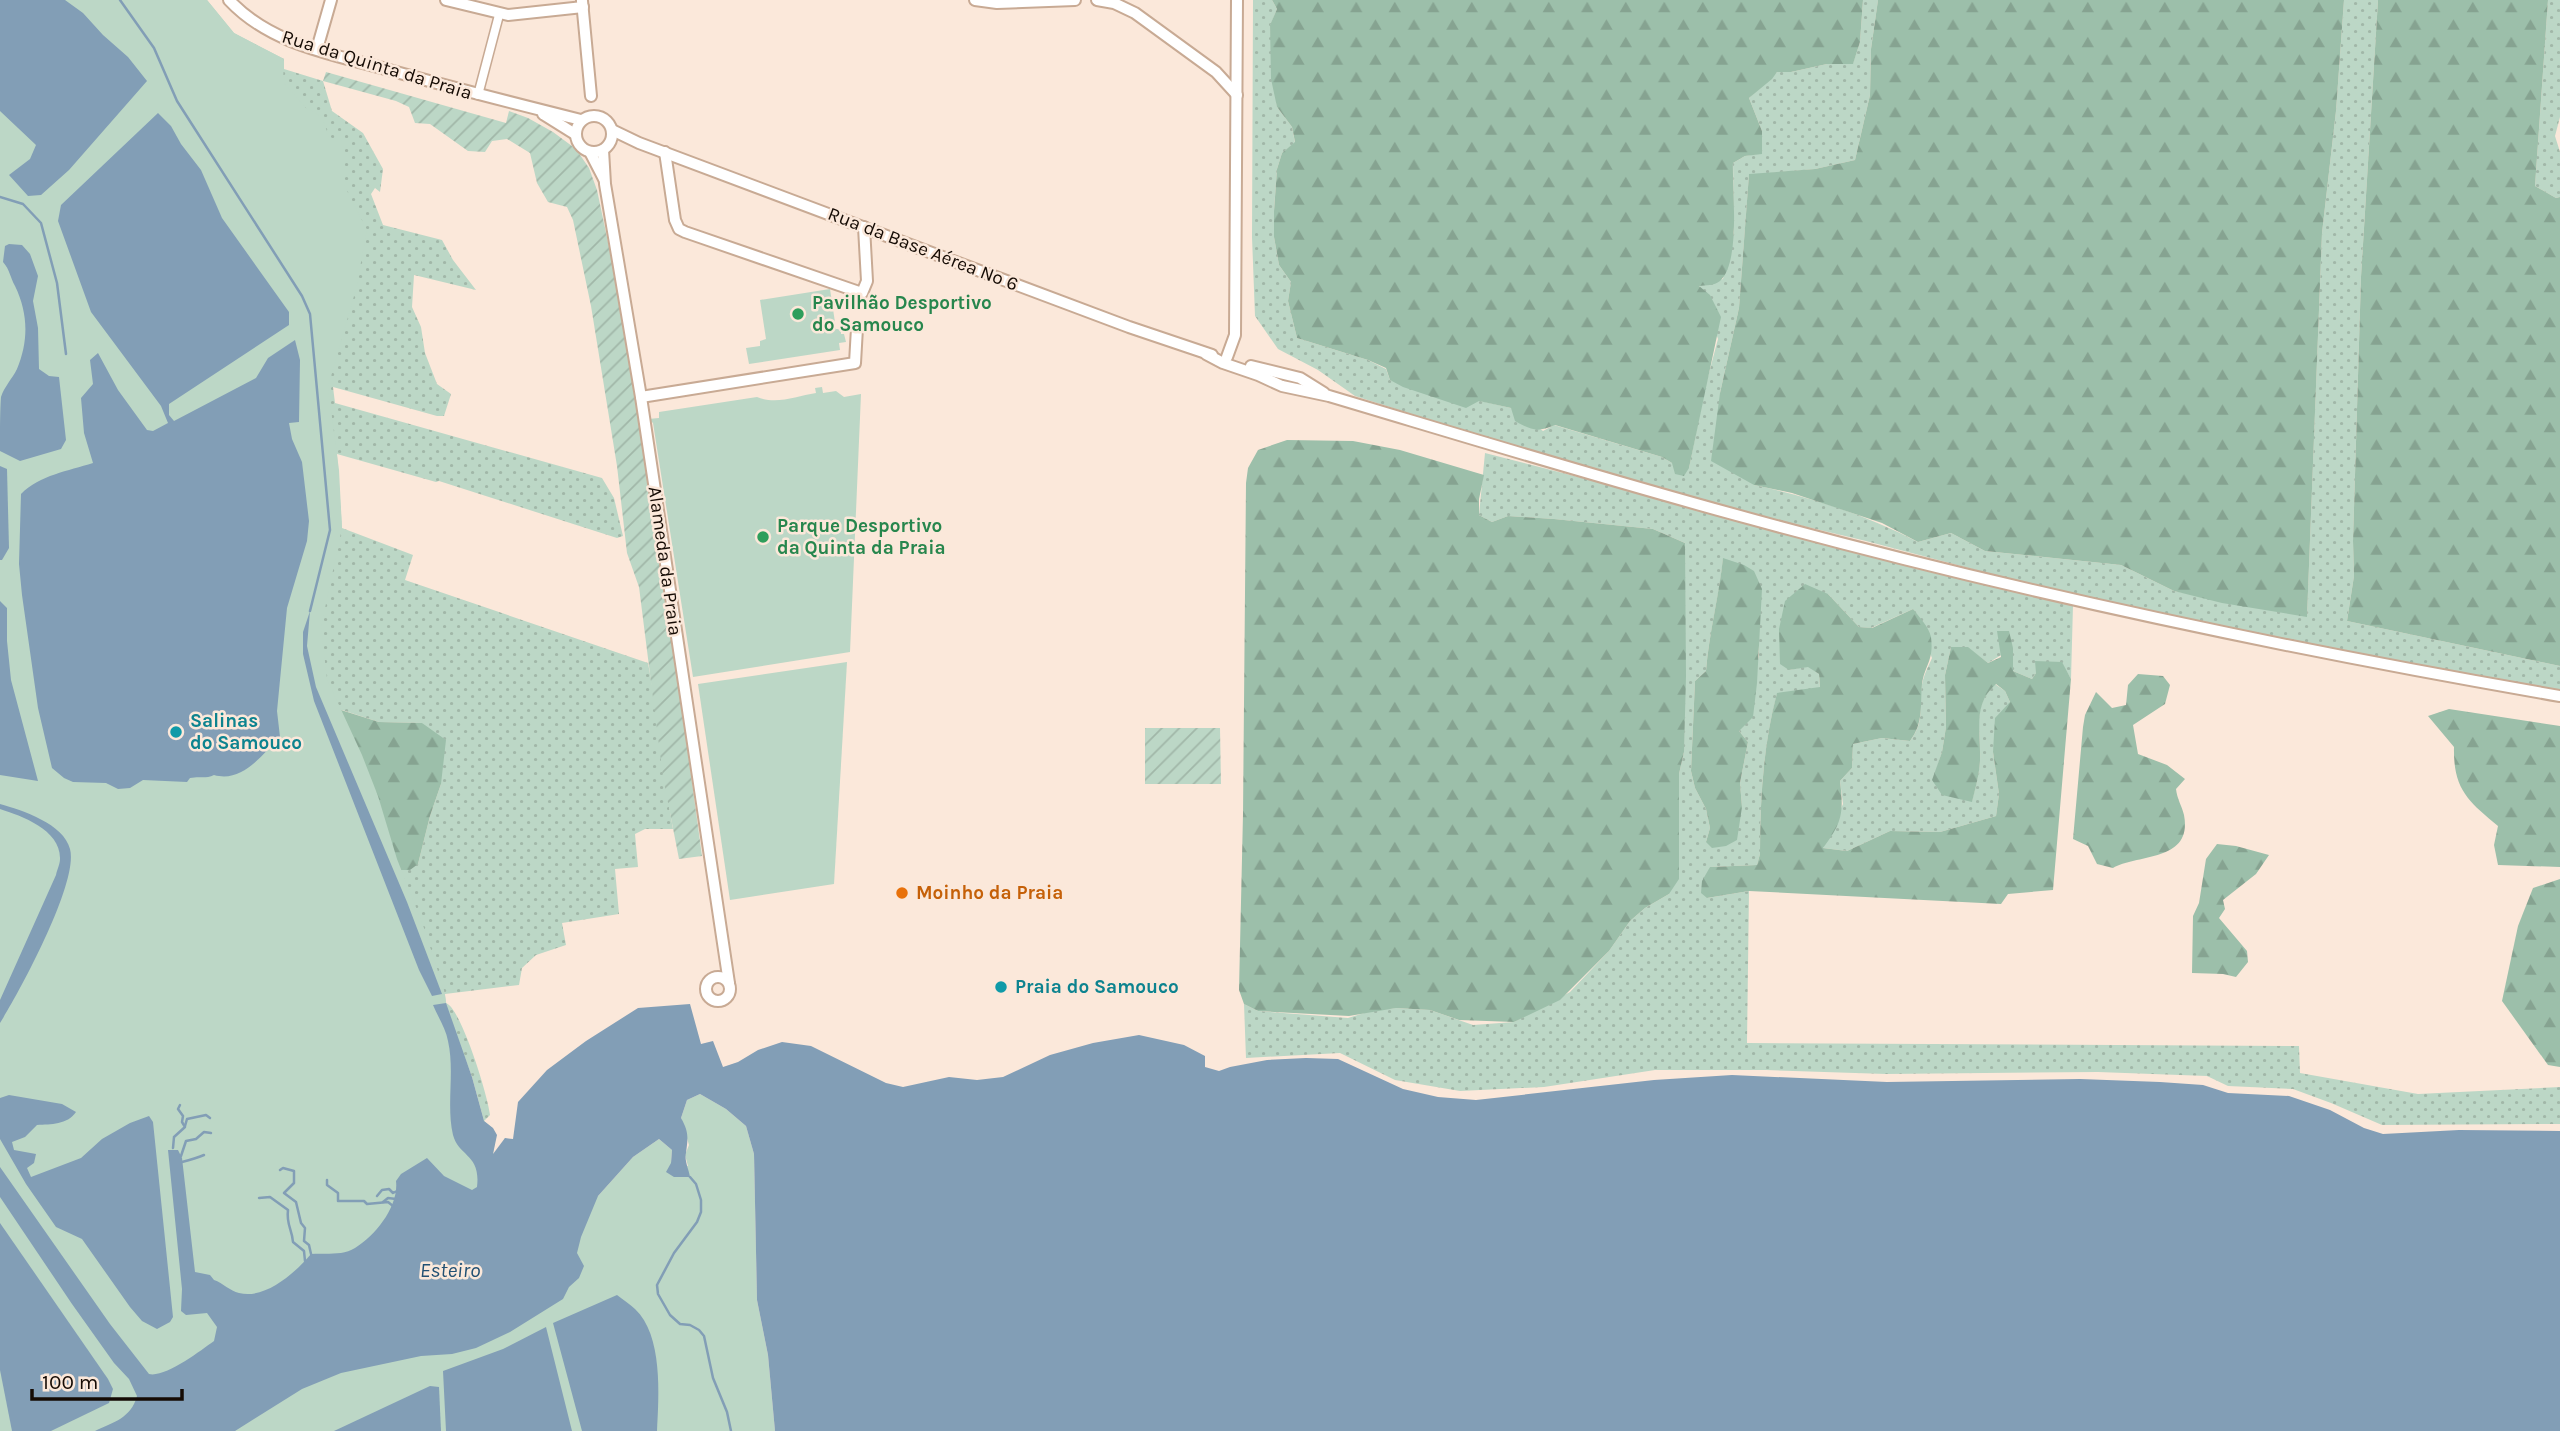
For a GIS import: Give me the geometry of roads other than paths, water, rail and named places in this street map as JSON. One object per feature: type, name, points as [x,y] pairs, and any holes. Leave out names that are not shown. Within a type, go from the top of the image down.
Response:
[{"type":"street","name":"Rua da Quinta da Praia","points":[[229,0],[247,17],[267,30],[317,49],[478,95],[581,120]]},
{"type":"street","points":[[317,49],[331,0]]},
{"type":"street","points":[[446,0],[499,15],[582,4],[591,96]]},
{"type":"street","points":[[975,0],[997,3],[1075,0]]},
{"type":"street","points":[[1097,0],[1114,3],[1135,13],[1216,72],[1237,95]]},
{"type":"street","points":[[1227,357],[1235,335],[1237,0]]},
{"type":"street","points":[[478,95],[499,15]]},
{"type":"street","points":[[1216,72],[1226,70],[1237,60]]},
{"type":"street","points":[[535,109],[575,134],[579,145],[590,152],[604,179]]},
{"type":"street","points":[[575,134],[581,120],[592,115],[601,117],[612,130],[639,143]]},
{"type":"street","points":[[604,179],[607,146],[612,130]]},
{"type":"street","points":[[590,152],[607,146],[639,143]]},
{"type":"street","name":"Rua da Base Aérea Nº 6","points":[[639,143],[1206,354]]},
{"type":"street","points":[[665,152],[675,220],[679,229],[685,232],[862,293],[867,281],[864,227]]},
{"type":"street","name":"Alameda da Praia","points":[[604,179],[641,397],[729,983]]},
{"type":"street","points":[[641,397],[855,363],[857,328]]},
{"type":"street","points":[[1206,354],[1227,357],[1261,369],[1300,378],[1329,396]]},
{"type":"street","points":[[1206,354],[1289,388],[1329,396],[1715,509],[1971,576],[2195,627],[2418,672],[2560,696]]},
{"type":"street","name":"Alameda da Praia","points":[[712,979],[723,964],[722,943]]},
{"type":"street","points":[[720,977],[729,983],[728,995],[721,1000],[712,999],[707,991],[708,982],[712,979],[720,977]]},
{"type":"water","points":[[0,0],[65,0],[83,13],[128,57],[147,81],[69,170],[41,195],[28,196],[9,175],[30,159],[36,145],[0,111]]},
{"type":"water","points":[[158,113],[171,126],[201,170],[222,218],[289,312],[289,325],[169,404],[169,415],[174,421],[256,378],[268,358],[295,340],[300,360],[299,422],[289,423],[292,439],[302,462],[309,521],[307,541],[287,608],[277,711],[280,737],[250,766],[233,775],[193,777],[187,782],[143,780],[130,788],[118,789],[106,783],[73,782],[52,768],[38,708],[22,595],[19,564],[21,494],[46,478],[93,463],[84,433],[81,398],[93,384],[90,360],[98,353],[118,390],[147,430],[153,431],[168,423],[161,406],[91,312],[58,221],[61,205]]},
{"type":"water","points":[[22,245],[30,254],[38,276],[33,301],[38,328],[39,369],[49,376],[59,377],[66,440],[61,449],[20,461],[0,451],[1,397],[17,369],[25,337],[25,316],[9,271],[3,262],[5,246]]},
{"type":"water","points":[[0,466],[7,469],[9,548],[2,560],[0,560]]},
{"type":"water","points":[[0,601],[7,608],[11,680],[38,781],[0,775]]},
{"type":"water","points":[[310,611],[307,646],[316,687],[407,902],[442,994],[432,996],[419,970],[314,701],[303,654],[303,632]]},
{"type":"water","points":[[0,804],[41,819],[60,832],[70,849],[70,865],[66,886],[46,937],[0,1023],[0,1000],[56,875],[60,859],[59,849],[47,832],[29,820],[0,809]]},
{"type":"water","name":"Esteiro","points":[[446,1003],[484,1121],[497,1135],[493,1154],[505,1138],[513,1139],[518,1102],[547,1070],[638,1008],[690,1004],[701,1044],[713,1041],[723,1067],[782,1042],[811,1046],[886,1083],[903,1087],[949,1077],[977,1080],[1003,1077],[1050,1055],[1093,1043],[1139,1035],[1184,1045],[1205,1056],[1205,1067],[1219,1071],[1267,1060],[1338,1059],[1403,1089],[1438,1097],[1476,1100],[1654,1080],[1732,1075],[1887,1082],[2080,1079],[2203,1085],[2228,1093],[2289,1096],[2330,1110],[2364,1128],[2383,1134],[2459,1130],[2560,1131],[2560,1431],[775,1431],[768,1355],[757,1300],[754,1154],[746,1126],[726,1109],[700,1094],[687,1100],[681,1118],[687,1135],[686,1159],[690,1177],[674,1177],[666,1172],[671,1163],[672,1150],[659,1139],[633,1157],[598,1196],[577,1253],[584,1266],[579,1278],[569,1287],[563,1299],[510,1332],[476,1348],[452,1354],[421,1356],[341,1373],[302,1389],[235,1431],[95,1431],[126,1414],[137,1396],[129,1379],[114,1363],[72,1304],[0,1197],[0,1167],[110,1324],[149,1374],[164,1372],[214,1341],[217,1327],[207,1313],[186,1315],[181,1311],[182,1289],[168,1150],[178,1150],[182,1158],[195,1272],[210,1275],[214,1280],[239,1293],[259,1292],[279,1283],[311,1254],[333,1254],[355,1248],[371,1236],[390,1210],[396,1181],[401,1174],[427,1158],[444,1176],[472,1190],[477,1187],[476,1168],[456,1142],[451,1124],[450,1053],[446,1032],[433,1005]]},
{"type":"water","points":[[9,1095],[62,1104],[76,1112],[63,1122],[37,1125],[25,1137],[12,1142],[14,1150],[36,1154],[34,1163],[27,1168],[31,1177],[81,1158],[102,1139],[149,1116],[153,1122],[173,1317],[170,1322],[157,1329],[142,1321],[82,1239],[56,1227],[26,1184],[0,1139],[0,1098]]},
{"type":"water","points":[[0,1223],[113,1389],[109,1403],[51,1431],[12,1431],[0,1370]]},
{"type":"water","points":[[617,1295],[635,1309],[651,1334],[657,1367],[657,1431],[582,1431],[553,1323]]},
{"type":"water","points":[[546,1327],[572,1431],[446,1431],[443,1371],[503,1349]]},
{"type":"water","points":[[430,1386],[439,1387],[441,1431],[334,1431]]},
{"type":"waterway","points":[[120,0],[154,48],[177,101],[302,296],[310,314],[330,530],[310,611]]},
{"type":"waterway","points":[[0,197],[23,204],[41,223],[57,283],[66,354]]},
{"type":"waterway","points":[[173,1148],[174,1137],[185,1127],[183,1116],[178,1109],[180,1105]]},
{"type":"waterway","points":[[185,1126],[187,1119],[206,1115],[210,1118]]},
{"type":"waterway","points":[[181,1156],[186,1141],[196,1139],[204,1132],[211,1133]]},
{"type":"waterway","points":[[182,1162],[204,1155]]},
{"type":"waterway","points":[[280,1170],[283,1168],[294,1171],[294,1183],[284,1193],[296,1202],[301,1223],[305,1228],[304,1241],[309,1245],[311,1254]]},
{"type":"waterway","points":[[690,1177],[696,1184],[701,1200],[701,1212],[657,1285],[658,1294],[670,1315],[680,1324],[699,1330],[704,1336],[713,1378],[727,1412],[731,1431]]},
{"type":"waterway","points":[[327,1180],[327,1185],[338,1193],[338,1201],[364,1201],[367,1204],[388,1202],[393,1206]]},
{"type":"waterway","points":[[377,1196],[382,1190],[389,1189],[393,1193],[397,1191]]},
{"type":"waterway","points":[[259,1198],[270,1197],[288,1210],[293,1242],[304,1251],[305,1261]]},
{"type":"waterway","points":[[383,1202],[388,1198],[396,1199]]},
{"type":"place","name":"Pavilhão Desportivo do Samouco","points":[[798,314]]},
{"type":"place","name":"Parque Desportivo da Quinta da Praia","points":[[763,537]]},
{"type":"place","name":"Salinas do Samouco","points":[[176,732]]},
{"type":"place","name":"Moinho da Praia","points":[[902,893]]},
{"type":"place","name":"Praia do Samouco","points":[[1001,987]]}]
